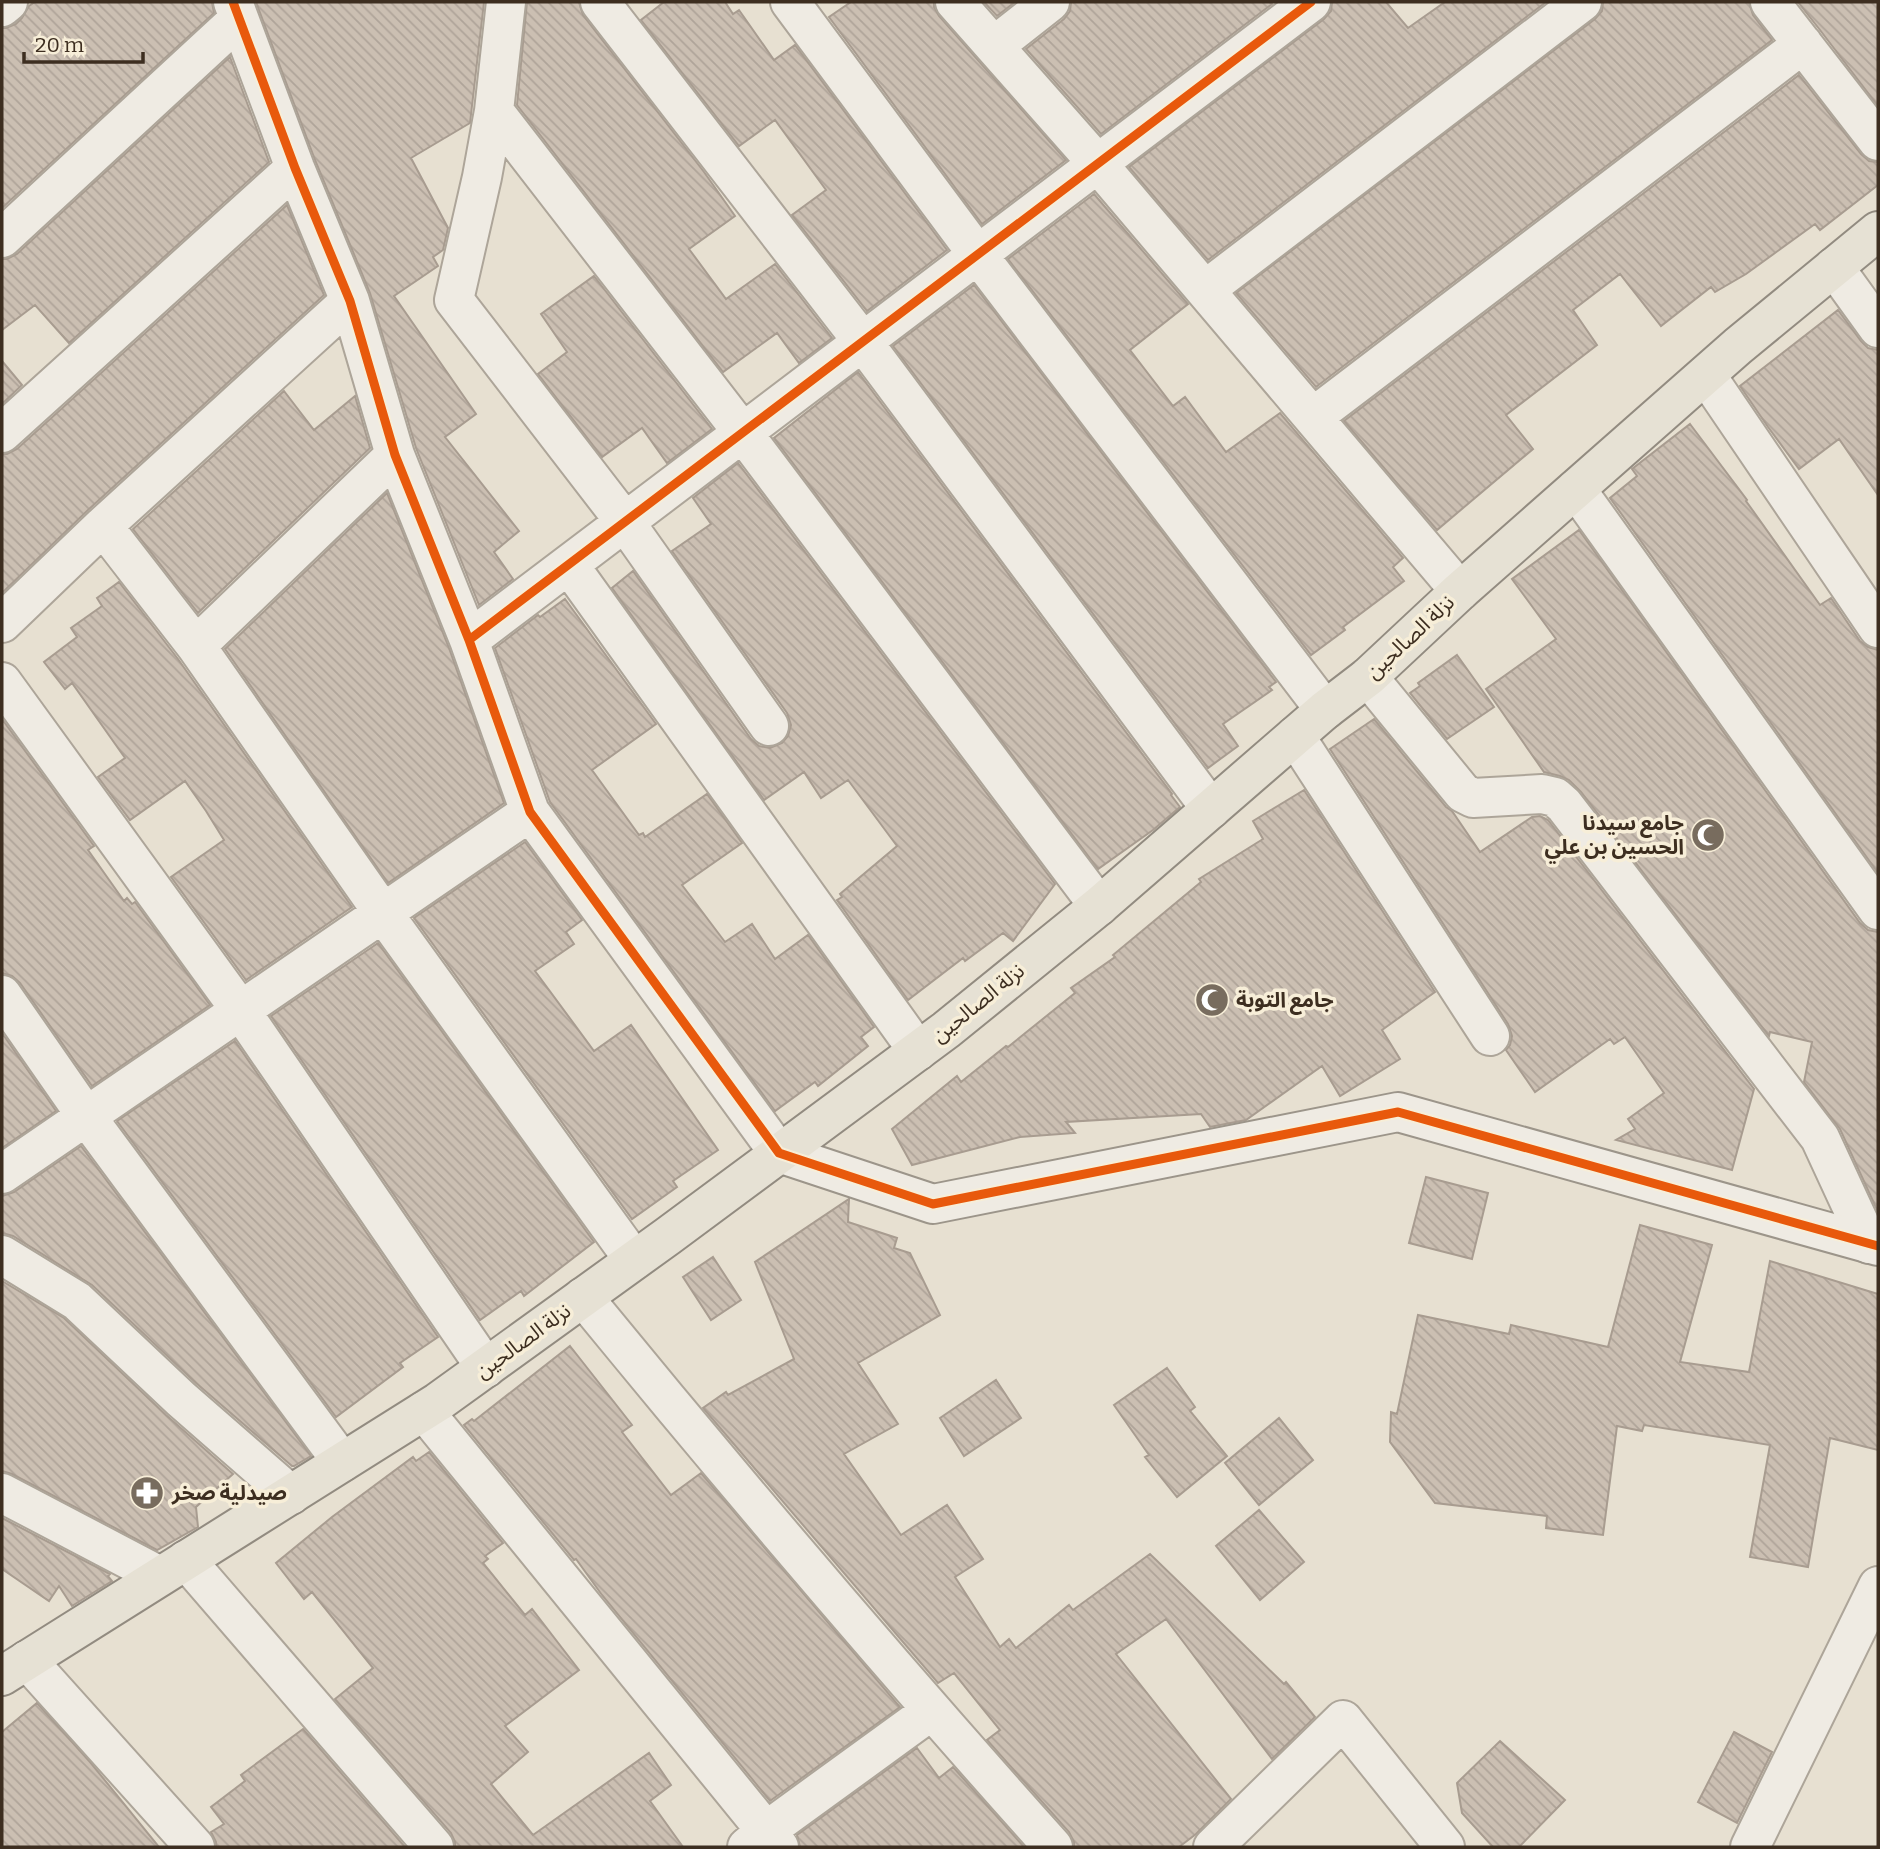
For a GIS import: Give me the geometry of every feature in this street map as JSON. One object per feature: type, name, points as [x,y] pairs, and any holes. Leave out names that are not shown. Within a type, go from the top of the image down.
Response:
[{"type":"main road","name":"نزلة الصالحين","points":[[14,1668],[424,1411],[918,1051],[1099,906],[1294,736],[1368,677],[1460,591],[1738,346],[1878,231]]},
{"type":"street","points":[[2,7],[8,2]]},
{"type":"street","points":[[506,2],[494,111],[454,300],[625,522],[769,726]]},
{"type":"street","points":[[600,2],[863,342],[1211,809]]},
{"type":"street","points":[[790,2],[978,255],[1325,710]]},
{"type":"street","points":[[955,2],[1098,163],[1460,591]]},
{"type":"street","points":[[994,46],[1050,2]]},
{"type":"street","points":[[469,640],[1311,2]]},
{"type":"street","points":[[1205,290],[1582,2]]},
{"type":"street","points":[[1770,2],[1878,141]]},
{"type":"street","points":[[2,238],[236,10],[295,168],[350,301],[395,455],[469,640],[530,812],[779,1153],[933,1204],[1398,1112],[1874,1245]]},
{"type":"street","points":[[1313,417],[1803,44]]},
{"type":"street","points":[[494,111],[743,433],[1099,906]]},
{"type":"street","points":[[2,433],[295,168]]},
{"type":"street","points":[[1834,267],[1878,328]]},
{"type":"street","points":[[2,623],[103,526],[350,301]]},
{"type":"street","points":[[1706,375],[1878,628]]},
{"type":"street","points":[[196,646],[395,455]]},
{"type":"street","points":[[1576,489],[1878,910]]},
{"type":"street","points":[[103,526],[196,646],[383,913],[634,1260]]},
{"type":"street","points":[[569,565],[918,1051]]},
{"type":"street","points":[[1368,677],[1464,793],[1473,798],[1542,794],[1555,797],[1564,805],[1820,1138],[1874,1245]]},
{"type":"street","points":[[2,682],[242,1011],[486,1368]]},
{"type":"street","points":[[1294,736],[1489,1037]]},
{"type":"street","points":[[2,1174],[530,812]]},
{"type":"street","points":[[2,995],[86,1116],[342,1462]]},
{"type":"street","points":[[2,1255],[77,1301],[181,1399],[291,1494]]},
{"type":"street","points":[[583,1297],[706,1447],[931,1711],[1053,1847]]},
{"type":"street","points":[[424,1411],[764,1842],[931,1711]]},
{"type":"street","points":[[2,1493],[173,1568],[434,1847]]},
{"type":"street","points":[[1751,1847],[1878,1586]]},
{"type":"street","points":[[14,1668],[195,1847]]},
{"type":"street","points":[[1213,1847],[1343,1720],[1445,1847]]},
{"type":"building","points":[[35,2],[212,2],[214,13],[2,208],[2,28],[16,24]]},
{"type":"building","points":[[256,2],[484,2],[470,123],[411,158],[448,228],[443,250],[433,257],[438,266],[394,296],[476,414],[445,437],[519,531],[494,552],[513,579],[479,605],[416,448],[370,293],[315,160]]},
{"type":"building","points":[[527,2],[579,2],[583,15],[735,216],[689,249],[726,299],[775,264],[832,338],[799,363],[777,333],[723,372],[517,105]]},
{"type":"building","points":[[664,2],[725,2],[733,14],[739,10],[774,60],[795,45],[947,250],[867,311],[792,215],[826,190],[775,120],[739,146],[641,20]]},
{"type":"building","points":[[851,2],[934,2],[939,16],[1066,160],[982,224],[829,17]]},
{"type":"building","points":[[984,2],[1015,2],[997,16]]},
{"type":"building","points":[[1071,2],[1272,4],[1101,134],[1026,49],[1064,19],[1070,11]]},
{"type":"building","points":[[1332,2],[1386,2],[1408,28],[1445,2],[1546,2],[1208,260],[1129,167],[1324,19],[1331,11]]},
{"type":"building","points":[[1603,2],[1749,2],[1753,15],[1772,40],[1316,387],[1236,293],[1595,19],[1602,11]]},
{"type":"building","points":[[1798,2],[1878,2],[1878,106],[1820,30]]},
{"type":"building","points":[[230,57],[269,162],[69,343],[35,305],[2,330],[2,259],[17,254]]},
{"type":"building","points":[[1799,75],[1861,154],[1869,161],[1878,162],[1878,185],[1820,230],[1815,224],[1746,274],[1715,292],[1711,287],[1661,326],[1620,274],[1573,310],[1597,345],[1506,415],[1533,449],[1437,530],[1344,421]]},
{"type":"building","points":[[1094,194],[1188,304],[1130,350],[1173,406],[1185,397],[1226,452],[1280,413],[1403,558],[1393,567],[1404,581],[1311,655],[1008,259]]},
{"type":"building","points":[[287,205],[324,295],[88,510],[2,593],[2,454],[17,449]]},
{"type":"building","points":[[594,276],[712,429],[667,463],[642,428],[602,457],[538,374],[567,352],[541,314]]},
{"type":"building","points":[[974,285],[1276,682],[1269,687],[1272,690],[1223,724],[1238,746],[1208,768],[893,346]]},
{"type":"building","points":[[1838,310],[1868,348],[1878,350],[1878,495],[1839,439],[1799,469],[1740,386]]},
{"type":"building","points":[[2,361],[22,385],[2,404]]},
{"type":"building","points":[[858,372],[1180,807],[1098,869],[774,438]]},
{"type":"building","points":[[284,391],[314,430],[355,396],[370,448],[198,613],[133,529]]},
{"type":"building","points":[[1690,424],[1820,605],[1831,598],[1860,641],[1878,650],[1878,873],[1610,498],[1637,476],[1632,469]]},
{"type":"building","points":[[738,463],[1055,884],[1013,941],[1003,933],[965,961],[963,958],[908,1000],[837,900],[842,897],[840,894],[897,846],[848,780],[821,798],[804,772],[764,800],[612,588],[633,571],[751,739],[759,746],[770,748],[782,743],[788,736],[791,725],[787,713],[672,551],[711,524],[693,498]]},
{"type":"building","points":[[387,493],[449,648],[504,803],[388,883],[225,649]]},
{"type":"building","points":[[1579,530],[1860,923],[1868,930],[1878,932],[1878,1212],[1840,1129],[1804,1082],[1812,1042],[1770,1032],[1769,1036],[1581,792],[1569,780],[1544,772],[1486,689],[1556,639],[1512,579]]},
{"type":"building","points":[[119,582],[178,659],[352,907],[246,980],[171,877],[224,840],[206,811],[185,781],[130,820],[98,777],[125,758],[72,683],[65,689],[44,662],[77,637],[71,628],[102,606],[97,598]]},
{"type":"building","points":[[565,599],[656,724],[592,770],[639,835],[643,833],[645,837],[707,794],[742,843],[682,885],[725,942],[752,924],[775,959],[808,935],[874,1027],[861,1037],[868,1046],[818,1086],[815,1082],[775,1111],[550,802],[495,648],[538,615],[540,617]]},
{"type":"building","points":[[1457,655],[1494,707],[1447,739],[1410,693],[1420,686],[1418,683]]},
{"type":"building","points":[[2,719],[94,846],[88,850],[124,901],[127,898],[132,904],[135,902],[210,1005],[92,1086],[20,983],[12,976],[2,973]]},
{"type":"building","points":[[1374,719],[1452,811],[1480,852],[1532,817],[1540,816],[1548,820],[1754,1089],[1732,1170],[1616,1140],[1635,1129],[1628,1119],[1664,1093],[1625,1037],[1614,1044],[1610,1039],[1535,1092],[1506,1050],[1512,1036],[1508,1024],[1330,749]]},
{"type":"building","points":[[1304,790],[1435,992],[1382,1030],[1400,1059],[1340,1096],[1322,1066],[1246,1120],[1210,1127],[1201,1114],[1066,1122],[1075,1133],[1020,1137],[912,1165],[892,1129],[957,1076],[961,1082],[1075,993],[1071,988],[1115,957],[1113,955],[1201,882],[1199,879],[1263,839],[1253,821]]},
{"type":"building","points":[[525,842],[582,920],[566,932],[574,944],[535,971],[594,1051],[631,1025],[718,1150],[673,1181],[677,1187],[632,1219],[414,918]]},
{"type":"building","points":[[378,943],[594,1242],[524,1296],[521,1291],[480,1320],[271,1016]]},
{"type":"building","points":[[2,1033],[56,1111],[2,1148]]},
{"type":"building","points":[[235,1041],[438,1337],[400,1363],[403,1367],[336,1417],[117,1121]]},
{"type":"building","points":[[81,1146],[311,1456],[292,1466],[196,1383],[92,1285],[13,1236],[2,1233],[2,1196],[14,1192]]},
{"type":"building","points":[[1426,1177],[1488,1193],[1472,1259],[1409,1243]]},
{"type":"building","points":[[849,1199],[848,1222],[897,1238],[894,1248],[910,1253],[940,1315],[858,1363],[898,1424],[844,1454],[901,1535],[947,1505],[983,1559],[955,1577],[1000,1647],[1009,1639],[1016,1648],[1069,1605],[1073,1610],[1150,1554],[1284,1684],[1286,1682],[1315,1717],[1272,1759],[1166,1619],[1116,1654],[1231,1799],[1179,1847],[1074,1847],[1069,1832],[987,1740],[1000,1730],[954,1673],[938,1683],[703,1408],[726,1392],[728,1395],[794,1359],[755,1262]]},
{"type":"building","points":[[1640,1225],[1712,1245],[1680,1362],[1749,1372],[1770,1261],[1878,1294],[1878,1450],[1830,1438],[1808,1567],[1750,1557],[1770,1445],[1644,1425],[1642,1431],[1617,1426],[1603,1535],[1546,1528],[1547,1516],[1435,1503],[1390,1442],[1391,1412],[1397,1414],[1418,1315],[1509,1334],[1511,1325],[1608,1347]]},
{"type":"building","points":[[713,1257],[741,1300],[711,1320],[683,1277]]},
{"type":"building","points":[[2,1281],[64,1318],[233,1474],[196,1507],[198,1527],[157,1550],[2,1471]]},
{"type":"building","points":[[570,1346],[632,1425],[622,1432],[671,1495],[701,1473],[900,1707],[770,1801],[602,1595],[576,1559],[574,1560],[464,1425],[472,1419],[474,1421]]},
{"type":"building","points":[[1167,1368],[1195,1407],[1190,1411],[1227,1456],[1177,1497],[1145,1457],[1149,1455],[1114,1405]]},
{"type":"building","points":[[996,1380],[1021,1418],[964,1456],[940,1418]]},
{"type":"building","points":[[1279,1418],[1313,1460],[1259,1505],[1225,1463]]},
{"type":"building","points":[[429,1452],[503,1543],[485,1556],[488,1559],[483,1563],[525,1615],[532,1609],[579,1670],[505,1726],[528,1752],[491,1784],[533,1835],[649,1753],[671,1785],[650,1801],[683,1847],[455,1847],[451,1833],[335,1699],[373,1668],[312,1592],[304,1599],[276,1563],[332,1517],[413,1457],[416,1461]]},
{"type":"building","points":[[1259,1510],[1304,1562],[1260,1600],[1216,1546]]},
{"type":"building","points":[[2,1518],[110,1574],[108,1576],[112,1581],[72,1606],[59,1586],[49,1601],[2,1569]]},
{"type":"building","points":[[37,1703],[90,1762],[159,1847],[2,1847],[2,1732]]},
{"type":"building","points":[[303,1729],[405,1847],[216,1847],[211,1832],[224,1824],[211,1807],[245,1781],[241,1775]]},
{"type":"building","points":[[1734,1732],[1772,1752],[1737,1823],[1698,1802]]},
{"type":"building","points":[[1500,1741],[1565,1800],[1519,1847],[1493,1847],[1462,1813],[1457,1783]]},
{"type":"building","points":[[917,1748],[939,1778],[953,1767],[1024,1847],[800,1847],[797,1835]]},
{"type":"cycle path","points":[[233,2],[295,168],[350,301],[395,455],[469,640],[530,812],[779,1153],[933,1204],[1398,1112],[1878,1246]]},
{"type":"cycle path","points":[[469,640],[1311,2]]},
{"type":"place","name":"جامع سيدنا الحسين بن علي","points":[[1708,835]]},
{"type":"place","name":"جامع التوبة","points":[[1212,1000]]},
{"type":"place","name":"صيدلية صخر","points":[[147,1493]]}]
